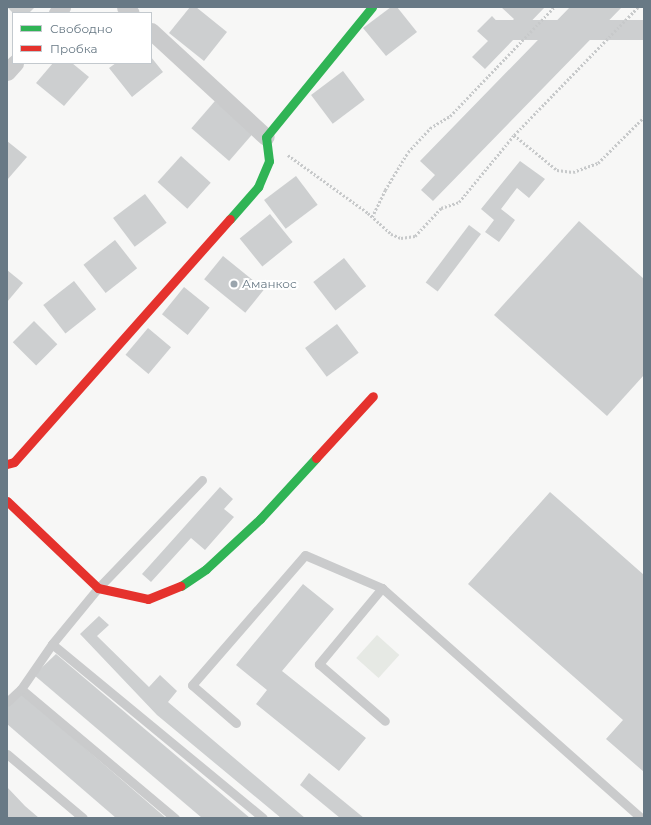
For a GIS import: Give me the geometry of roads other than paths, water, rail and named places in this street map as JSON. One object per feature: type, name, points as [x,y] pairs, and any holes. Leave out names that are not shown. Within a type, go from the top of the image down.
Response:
[{"type":"street","points":[[266,136],[372,7]]},
{"type":"street","points":[[7,464],[14,462],[258,187],[269,161],[266,136],[152,32]]},
{"type":"street","points":[[7,72],[14,64]]},
{"type":"street","points":[[7,501],[98,588],[148,599],[173,591],[206,569],[260,519],[373,396]]},
{"type":"lane","points":[[7,702],[21,689],[52,644],[98,588],[202,480]]},
{"type":"lane","points":[[236,723],[192,685],[305,555],[382,588],[641,818]]},
{"type":"lane","points":[[382,588],[319,664],[385,721]]},
{"type":"lane","points":[[52,644],[262,818]]},
{"type":"lane","points":[[21,689],[175,818]]},
{"type":"lane","points":[[7,754],[84,818]]},
{"type":"place","name":"Аманкос","points":[[234,284]]}]
